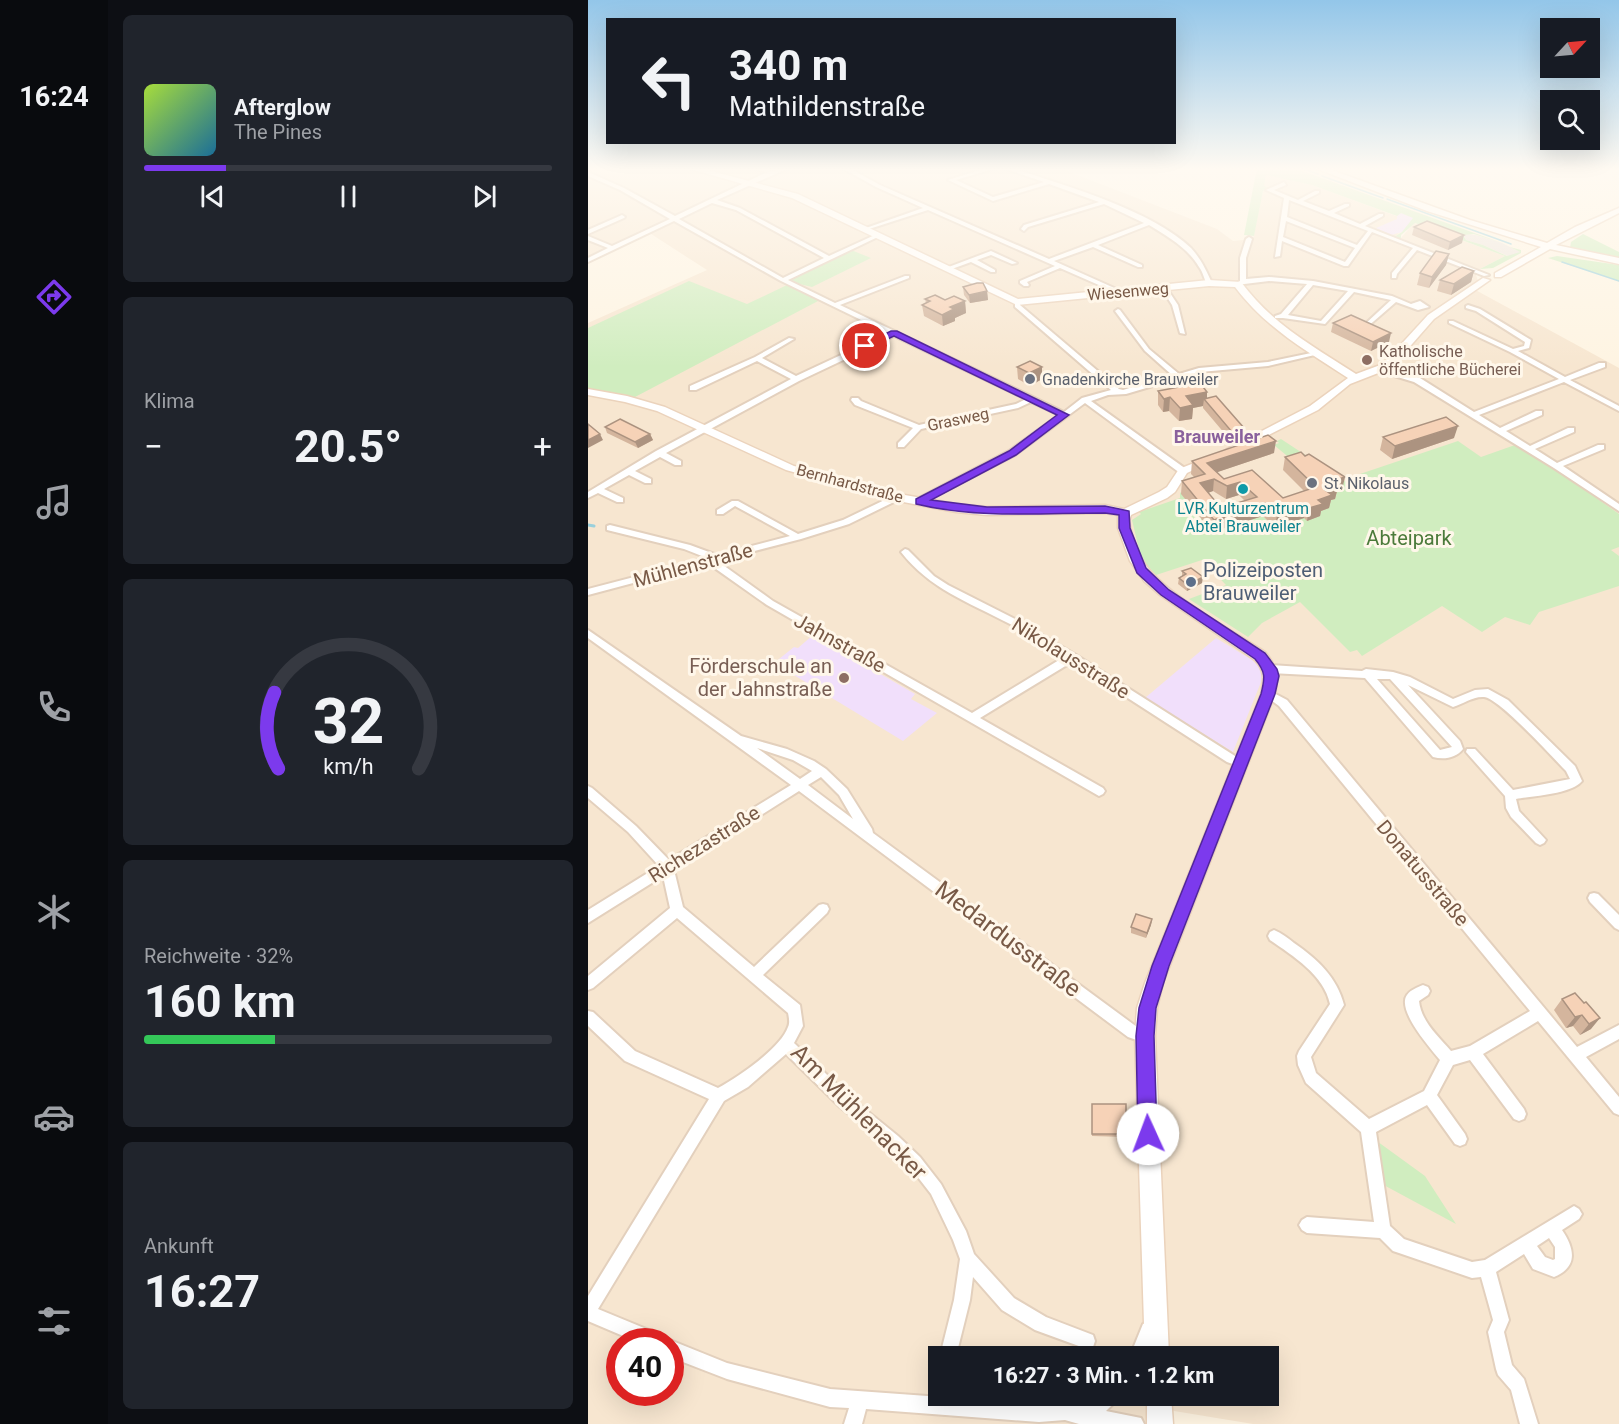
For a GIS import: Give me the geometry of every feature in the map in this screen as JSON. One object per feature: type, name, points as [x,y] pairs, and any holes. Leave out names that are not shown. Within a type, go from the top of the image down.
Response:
[{"type":"street","points":[[588,260],[642,234]]},
{"type":"street","points":[[703,234],[783,280],[1064,415]]},
{"type":"street","points":[[786,234],[830,259]]},
{"type":"street","points":[[989,234],[1119,292]]},
{"type":"street","points":[[1050,261],[1122,234]]},
{"type":"street","points":[[1167,234],[1199,262],[1209,284]]},
{"type":"street","points":[[1277,256],[1281,234]]},
{"type":"street","points":[[1326,234],[1358,247]]},
{"type":"street","points":[[1280,238],[1346,266],[1368,234]]},
{"type":"street","points":[[1382,234],[1494,278],[1540,256],[1556,253],[1581,254]]},
{"type":"street","points":[[1506,234],[1550,247],[1619,261]]},
{"type":"street","points":[[1156,1346],[1145,1036],[1147,1008],[1154,982],[1268,694],[1272,676],[1271,669],[1260,656],[1165,592],[1141,570],[1124,528],[1125,513],[1163,495],[1171,489],[1183,471],[1241,446],[1310,410],[1342,384],[1381,369],[1390,363],[1431,317],[1571,234]]},
{"type":"street","points":[[1540,256],[1550,247],[1565,242],[1575,234]]},
{"type":"street","points":[[783,280],[879,235],[1017,302],[1017,306],[1116,391]]},
{"type":"street","points":[[588,238],[612,248]]},
{"type":"street","points":[[1249,239],[1240,282],[1256,307],[1282,331],[1355,378]]},
{"type":"street","points":[[1565,242],[1573,250],[1597,257]]},
{"type":"street","points":[[1094,245],[1140,266]]},
{"type":"street","points":[[1394,277],[1394,274],[1416,248]]},
{"type":"street","points":[[949,268],[991,253],[1014,263]]},
{"type":"street","points":[[972,260],[993,271]]},
{"type":"street","points":[[1026,285],[1022,282],[1061,266]]},
{"type":"street","points":[[835,305],[907,277]]},
{"type":"street","points":[[1240,282],[1264,279],[1310,284],[1352,290],[1413,305]]},
{"type":"street","name":"Wiesenweg","points":[[1017,302],[1240,282]]},
{"type":"street","points":[[1283,316],[1310,284]]},
{"type":"street","points":[[1164,288],[1175,305],[1182,333]]},
{"type":"street","points":[[1268,318],[1283,316],[1323,323],[1352,290]]},
{"type":"street","points":[[1366,326],[1395,299]]},
{"type":"street","points":[[1468,307],[1526,337],[1530,344],[1512,351]]},
{"type":"street","points":[[1118,311],[1147,350],[1176,375]]},
{"type":"street","points":[[1451,322],[1512,351],[1619,410]]},
{"type":"street","points":[[588,495],[659,453],[796,379],[894,333]]},
{"type":"street","points":[[693,388],[791,339]]},
{"type":"street","points":[[920,501],[1012,453],[1085,400],[1116,391],[1123,392],[1176,375],[1316,354]]},
{"type":"street","points":[[757,358],[796,379]]},
{"type":"street","points":[[1473,415],[1602,365]]},
{"type":"street","points":[[1381,369],[1417,380],[1529,448],[1619,508]]},
{"type":"street","name":"Bernhardstraße","points":[[588,392],[640,402],[683,417],[790,468],[897,497],[956,508],[1105,509],[1125,513]]},
{"type":"street","name":"Grasweg","points":[[855,400],[858,404],[894,420],[918,427],[1018,406],[1030,400]]},
{"type":"street","points":[[1085,400],[1183,471]]},
{"type":"street","points":[[1500,431],[1539,413]]},
{"type":"street","points":[[901,445],[918,427]]},
{"type":"street","points":[[1529,448],[1571,430]]},
{"type":"street","points":[[1557,466],[1601,447]]},
{"type":"street","points":[[659,453],[678,463]]},
{"type":"street","points":[[628,471],[648,481]]},
{"type":"street","points":[[598,490],[620,500]]},
{"type":"street","name":"Mühlenstraße","points":[[588,592],[798,537],[852,519],[897,497]]},
{"type":"street","name":"Mühlenstraße","points":[[720,512],[735,503],[798,537]]},
{"type":"street","points":[[610,528],[687,547],[715,558]]},
{"type":"street","name":"Nikolausstraße","points":[[905,552],[931,578],[945,587],[1014,622],[1240,763]]},
{"type":"street","name":"Jahnstraße","points":[[715,558],[719,567],[770,603],[1099,791]]},
{"type":"street","name":"Medardusstraße","points":[[588,633],[737,739],[1133,1032],[1145,1036]]},
{"type":"street","points":[[972,718],[1072,657]]},
{"type":"street","points":[[1271,669],[1366,673],[1395,678],[1427,690],[1446,702],[1453,703],[1480,693],[1488,693],[1497,697],[1571,769],[1576,781],[1569,785],[1511,795]]},
{"type":"street","points":[[1366,673],[1437,754],[1444,756],[1458,749],[1456,744],[1395,678]]},
{"type":"street","points":[[1373,683],[1395,678]]},
{"type":"street","name":"Donatusstraße","points":[[1268,694],[1283,703],[1619,1108]]},
{"type":"street","name":"Medardusstraße","points":[[737,739],[764,745],[795,756],[820,772],[843,792],[873,839]]},
{"type":"street","points":[[1471,752],[1511,795],[1513,812],[1540,840]]},
{"type":"street","name":"Richezastraße","points":[[588,917],[820,772]]},
{"type":"street","points":[[588,791],[632,829],[667,867],[677,910],[588,984]]},
{"type":"street","points":[[1594,898],[1619,924]]},
{"type":"street","points":[[754,975],[823,909]]},
{"type":"street","name":"Am Mühlenacker","points":[[677,910],[795,1010],[796,1026],[786,1046],[845,1102],[915,1162],[936,1189],[960,1237],[968,1259],[1008,1304],[1041,1324],[1087,1341]]},
{"type":"street","points":[[1274,936],[1300,954],[1329,983],[1337,997],[1337,1005],[1304,1056],[1305,1065],[1311,1078],[1368,1128],[1383,1230],[1399,1245],[1472,1270],[1487,1269],[1574,1214]]},
{"type":"street","points":[[1423,991],[1412,998],[1411,1007],[1417,1019],[1448,1059]]},
{"type":"street","points":[[1368,1128],[1429,1096],[1448,1059],[1473,1052],[1540,1013]]},
{"type":"street","points":[[588,1017],[630,1056],[719,1096]]},
{"type":"street","points":[[1576,1056],[1619,1032]]},
{"type":"street","points":[[625,1328],[588,1312],[719,1096],[743,1082],[786,1046]]},
{"type":"street","points":[[1473,1052],[1519,1114]]},
{"type":"street","points":[[1429,1096],[1460,1139]]},
{"type":"street","points":[[1307,1225],[1383,1230]]},
{"type":"street","points":[[1526,1244],[1539,1263],[1554,1269],[1563,1263],[1563,1245],[1552,1228]]},
{"type":"street","points":[[950,1346],[962,1300],[968,1259]]},
{"type":"street","points":[[1487,1269],[1501,1320],[1496,1332],[1504,1369],[1518,1385],[1528,1424]]},
{"type":"street","points":[[1142,1346],[1155,1316]]},
{"type":"street","points":[[684,1354],[727,1371],[830,1398],[928,1399]]},
{"type":"street","points":[[853,1424],[861,1399]]},
{"type":"street","points":[[988,1406],[1039,1413],[1098,1406]]},
{"type":"street","points":[[1159,1406],[1160,1424]]},
{"type":"street","points":[[1062,1412],[1136,1424]]},
{"type":"shaded area","points":[[588,234],[643,234],[588,262]]},
{"type":"shaded area","points":[[652,234],[1224,234],[1233,241],[1253,239],[1254,234],[1398,234],[1395,237],[1400,239],[1404,234],[1446,234],[1505,256],[1480,269],[1476,275],[1478,281],[1470,287],[1619,368],[1619,1424],[1253,1424],[1162,1409],[1161,1424],[588,1424],[588,323],[707,270]]},
{"type":"shaded area","points":[[1463,235],[1476,235],[1502,243],[1520,252],[1510,257],[1466,240]]},
{"type":"shaded area","name":"Förderschule an der Jahnstraße","points":[[813,635],[915,694],[911,699],[937,713],[903,741],[774,663],[794,647],[798,648]]},
{"type":"shaded area","points":[[1216,638],[1252,660],[1259,667],[1263,677],[1233,752],[1145,698]]},
{"type":"green space","points":[[1446,234],[1469,234],[1463,235],[1466,240],[1507,256],[1520,252],[1510,247],[1521,250],[1521,253],[1493,268],[1480,269],[1505,256]]},
{"type":"green space","points":[[1584,234],[1619,252],[1619,259],[1570,248],[1571,242]]},
{"type":"green space","points":[[851,250],[871,258],[812,287],[791,282],[790,279]]},
{"type":"green space","points":[[1557,256],[1619,265],[1619,281],[1548,258]]},
{"type":"green space","points":[[689,281],[747,304],[787,285],[820,300],[635,397],[588,389],[588,328]]},
{"type":"green space","name":"Abteipark","points":[[1281,439],[1354,487],[1354,476],[1458,441],[1481,457],[1515,445],[1557,470],[1619,514],[1619,547],[1611,550],[1619,556],[1619,586],[1539,612],[1530,625],[1505,617],[1482,632],[1442,606],[1362,656],[1357,650],[1350,652],[1300,602],[1262,623],[1248,637],[1189,599],[1226,585],[1202,560],[1156,575],[1141,558],[1132,520],[1141,514],[1139,512],[1180,498],[1180,492],[1212,532],[1263,516],[1275,528],[1316,512],[1328,501],[1335,499],[1336,492],[1342,489],[1298,465],[1274,445]]},
{"type":"green space","points":[[1374,1139],[1425,1176],[1456,1224],[1380,1183]]},
{"type":"building","points":[[1432,234],[1464,235],[1450,242]]},
{"type":"building","points":[[1436,251],[1449,254],[1432,277],[1420,273]]},
{"type":"building","points":[[1462,267],[1474,271],[1454,284],[1440,280]]},
{"type":"building","points":[[983,283],[987,291],[969,295],[963,287]]},
{"type":"building","points":[[935,295],[945,300],[954,296],[965,301],[950,307],[954,309],[942,315],[922,305],[930,301],[925,299]]},
{"type":"building","points":[[1351,315],[1391,333],[1373,342],[1333,323]]},
{"type":"building","points":[[1030,361],[1042,367],[1029,373],[1017,367]]},
{"type":"building","points":[[1200,383],[1207,392],[1186,396],[1193,405],[1180,408],[1170,397],[1164,399],[1158,391]]},
{"type":"building","points":[[1216,396],[1244,428],[1232,432],[1204,399]]},
{"type":"building","points":[[1446,417],[1458,426],[1395,446],[1383,437]]},
{"type":"building","points":[[620,419],[650,434],[635,442],[605,427]]},
{"type":"building","points":[[588,424],[600,434],[588,440]]},
{"type":"building","points":[[1268,435],[1276,441],[1207,463],[1224,479],[1252,470],[1283,498],[1316,487],[1285,457],[1301,452],[1305,456],[1309,454],[1345,477],[1332,481],[1338,486],[1325,490],[1332,495],[1318,500],[1323,504],[1309,508],[1306,505],[1277,515],[1265,503],[1214,520],[1182,481],[1205,474],[1192,461]],"holes":[[[1214,479],[1227,486],[1240,482],[1257,497],[1221,508],[1200,483]]]},
{"type":"building","points":[[1191,568],[1203,577],[1188,585],[1179,578],[1186,574],[1182,571]]},
{"type":"building","points":[[1136,914],[1152,919],[1147,933],[1131,927]]},
{"type":"building","points":[[1575,993],[1600,1018],[1589,1024],[1582,1015],[1575,1017],[1562,999]]},
{"type":"building","points":[[1092,1104],[1126,1104],[1126,1134],[1092,1134]]},
{"type":"waterway","points":[[1485,234],[1511,244]]},
{"type":"waterway","points":[[1562,262],[1619,281]]},
{"type":"waterway","points":[[588,525],[594,526]]},
{"type":"place","name":"Katholische öffentliche Bücherei","points":[[1367,360]]},
{"type":"place","name":"Gnadenkirche Brauweiler","points":[[1030,379]]},
{"type":"place","name":"St. Nikolaus","points":[[1312,483]]},
{"type":"place","name":"LVR Kulturzentrum Abtei Brauweiler","points":[[1243,489]]},
{"type":"place","name":"Polizeiposten Brauweiler","points":[[1191,582]]},
{"type":"place","name":"Förderschule an der Jahnstraße","points":[[844,678]]},
{"type":"district","name":"Brauweiler","points":[[1217,437]]},
{"type":"route","points":[[865,346],[894,333],[1064,415],[1012,453],[920,501],[956,508],[987,510],[1105,509],[1125,513],[1124,528],[1141,570],[1165,592],[1260,656],[1271,669],[1272,676],[1268,694],[1154,982],[1147,1008],[1145,1036],[1148,1134]]}]
